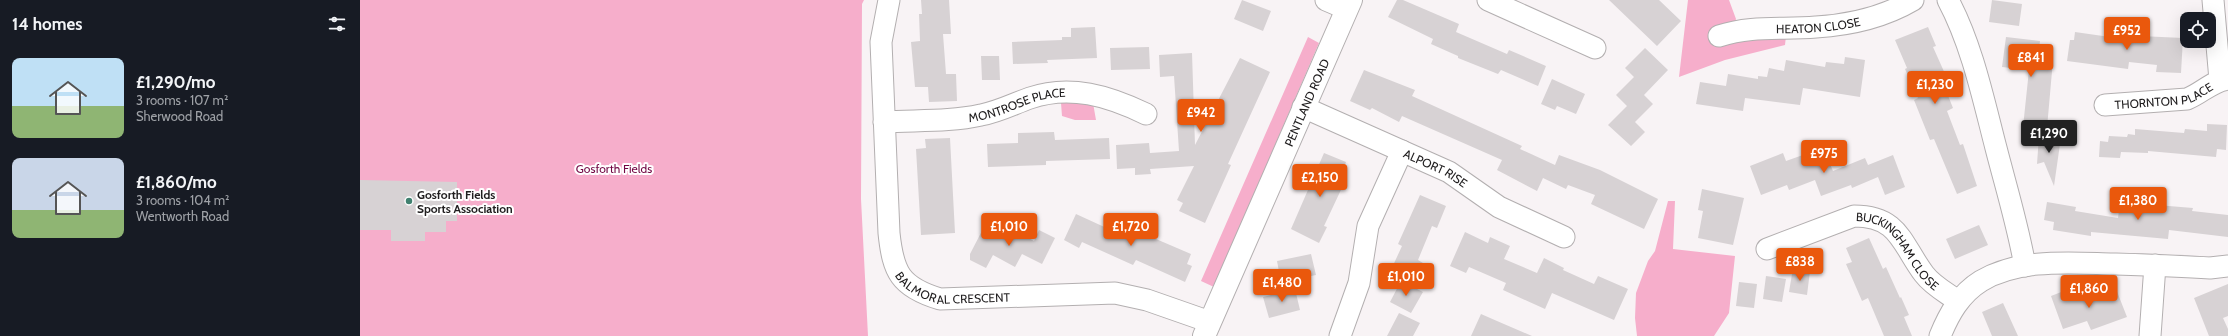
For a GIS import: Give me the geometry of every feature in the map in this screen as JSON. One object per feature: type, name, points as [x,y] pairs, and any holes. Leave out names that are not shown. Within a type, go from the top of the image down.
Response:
[{"type":"street","name":"BALMORAL CRESCENT","points":[[889,0],[881,42],[888,233],[892,260],[898,272],[908,284],[923,294],[940,299],[1073,293],[1115,294],[1148,300],[1207,329]]},
{"type":"street","points":[[1326,0],[1349,4]]},
{"type":"street","points":[[1488,0],[1595,48]]},
{"type":"street","name":"HEATON CLOSE","points":[[1719,36],[1745,29],[1816,27],[1841,24],[1890,11],[1913,0]]},
{"type":"street","points":[[1948,0],[1966,43],[1985,106],[2015,216],[2025,266]]},
{"type":"street","points":[[2213,0],[2224,79]]},
{"type":"street","name":"PENTLAND ROAD","points":[[1207,329],[1349,4]]},
{"type":"street","name":"THORNTON PLACE","points":[[2105,105],[2187,99],[2198,95],[2224,79]]},
{"type":"street","name":"MONTROSE PLACE","points":[[884,122],[980,116],[1005,109],[1049,93],[1071,92],[1090,93],[1110,98],[1146,114]]},
{"type":"street","name":"ALPORT RISE","points":[[1303,107],[1449,172],[1505,210],[1564,237]]},
{"type":"street","points":[[1340,336],[1359,283],[1368,226],[1402,151]]},
{"type":"street","name":"BUCKINGHAM CLOSE","points":[[1767,249],[1854,216],[1867,216],[1889,224],[1897,232],[1925,275],[1933,284],[1958,301]]},
{"type":"street","points":[[1940,336],[1958,301],[1982,281],[2025,266],[2061,263],[2210,268],[2228,266]]},
{"type":"street","points":[[2150,336],[2155,265]]},
{"type":"green space","name":"Gosforth Fields","points":[[360,0],[864,0],[862,4],[861,199],[868,336],[360,336]]},
{"type":"green space","points":[[1688,0],[1729,0],[1736,19],[1730,39],[1786,36],[1785,45],[1725,60],[1679,77]]},
{"type":"green space","points":[[1308,37],[1319,43],[1214,287],[1201,281]]},
{"type":"green space","points":[[1061,103],[1093,103],[1096,120],[1075,120],[1062,116]]},
{"type":"green space","points":[[1668,201],[1675,201],[1673,249],[1735,256],[1729,313],[1714,336],[1637,336],[1635,318],[1636,293],[1648,261],[1655,251]]},
{"type":"building","points":[[921,0],[949,0],[951,34],[943,34],[946,74],[956,74],[957,101],[929,102],[928,87],[915,87],[911,42],[920,41],[919,14],[922,14]]},
{"type":"building","points":[[1242,0],[1271,11],[1263,31],[1234,19]]},
{"type":"building","points":[[1397,0],[1403,0],[1459,24],[1456,32],[1507,54],[1509,50],[1546,66],[1538,86],[1501,70],[1498,74],[1458,58],[1458,56],[1431,44],[1433,39],[1388,17]]},
{"type":"building","points":[[1609,0],[1659,0],[1681,21],[1657,46]]},
{"type":"building","points":[[1992,0],[2022,4],[2019,26],[1989,22]]},
{"type":"building","points":[[1095,27],[1097,58],[1047,60],[1048,63],[1013,64],[1012,42],[1062,40],[1062,37],[1071,37],[1071,28]]},
{"type":"building","points":[[1928,27],[1936,46],[1933,47],[1946,76],[1941,78],[1953,108],[1947,111],[1960,145],[1963,144],[1977,186],[1957,194],[1934,139],[1930,140],[1914,100],[1918,98],[1905,69],[1907,68],[1895,40]]},
{"type":"building","points":[[2118,29],[2140,32],[2140,36],[2180,38],[2180,48],[2182,48],[2181,73],[2156,72],[2157,65],[2129,62],[2128,69],[2067,61],[2070,40],[2074,40],[2075,32],[2117,38]]},
{"type":"building","points":[[2006,37],[2040,41],[2038,58],[2053,60],[2047,128],[2023,127],[2029,70],[2002,67]]},
{"type":"building","points":[[1149,47],[1150,69],[1111,70],[1110,48]]},
{"type":"building","points":[[1645,48],[1668,70],[1644,95],[1653,104],[1635,122],[1645,132],[1631,146],[1608,125],[1627,106],[1616,95],[1634,77],[1625,68]]},
{"type":"building","points":[[1192,53],[1195,145],[1240,58],[1270,72],[1228,164],[1231,165],[1205,223],[1179,211],[1183,203],[1177,200],[1194,166],[1150,169],[1151,174],[1135,175],[1135,168],[1117,169],[1116,145],[1149,143],[1150,153],[1179,151],[1174,76],[1160,77],[1159,55]]},
{"type":"building","points":[[981,56],[999,56],[1000,80],[982,80]]},
{"type":"building","points":[[1845,57],[1865,60],[1860,97],[1803,88],[1800,105],[1745,98],[1743,111],[1696,104],[1700,82],[1726,86],[1728,74],[1758,79],[1758,76],[1767,77],[1769,68],[1784,71],[1786,60],[1825,67],[1826,62],[1844,64]]},
{"type":"building","points":[[1364,70],[1415,90],[1412,96],[1522,146],[1520,149],[1555,165],[1559,155],[1600,170],[1658,199],[1644,229],[1591,204],[1595,195],[1568,185],[1566,189],[1543,178],[1537,191],[1497,170],[1502,160],[1402,116],[1399,122],[1372,108],[1370,110],[1350,101]]},
{"type":"building","points":[[1552,79],[1585,94],[1576,114],[1557,106],[1555,110],[1541,104]]},
{"type":"building","points":[[2207,124],[2227,125],[2226,150],[2217,149],[2216,157],[2148,151],[2148,153],[2121,152],[2120,158],[2099,157],[2100,141],[2108,142],[2109,136],[2127,137],[2128,134],[2135,135],[2135,129],[2184,133],[2185,129],[2207,131]]},
{"type":"building","points":[[1054,132],[1055,140],[1109,138],[1110,159],[1046,161],[1046,165],[988,167],[987,144],[1018,143],[1018,133]]},
{"type":"building","points":[[2039,136],[2061,137],[2054,186],[2044,162],[2037,164]]},
{"type":"building","points":[[950,138],[955,233],[921,235],[916,149],[926,148],[925,139]]},
{"type":"building","points":[[1817,150],[1821,159],[1827,157],[1833,171],[1865,158],[1868,165],[1893,155],[1905,187],[1885,195],[1878,177],[1852,188],[1851,185],[1821,196],[1815,180],[1789,190],[1787,185],[1761,195],[1750,166],[1783,153],[1786,161]]},
{"type":"building","points":[[1324,153],[1346,162],[1341,175],[1347,177],[1324,226],[1327,227],[1319,243],[1291,229]]},
{"type":"building","name":"Gosforth Fields Sports Association","points":[[360,180],[457,182],[457,221],[446,221],[446,232],[425,232],[425,241],[391,241],[391,230],[360,230]]},
{"type":"building","points":[[1702,189],[1744,198],[1733,245],[1698,238],[1703,211],[1698,210]]},
{"type":"building","points":[[1420,195],[1446,206],[1437,228],[1432,226],[1418,260],[1423,263],[1414,283],[1390,272],[1402,246],[1398,244]]},
{"type":"building","points":[[2047,202],[2076,207],[2075,211],[2118,218],[2120,202],[2193,208],[2192,211],[2228,215],[2228,237],[2169,230],[2168,239],[2091,232],[2091,236],[2053,230],[2054,222],[2044,220]]},
{"type":"building","points":[[1076,214],[1124,236],[1128,227],[1191,254],[1187,264],[1192,266],[1185,282],[1136,260],[1133,265],[1082,242],[1079,248],[1064,240]]},
{"type":"building","points":[[985,225],[991,225],[1011,235],[1014,230],[1034,241],[1039,230],[1055,238],[1042,264],[1022,254],[1015,267],[993,255],[986,268],[970,260],[970,254]]},
{"type":"building","points":[[1979,225],[1988,245],[1955,259],[1946,239]]},
{"type":"building","points":[[1465,232],[1488,243],[1490,237],[1510,246],[1504,259],[1537,273],[1544,258],[1564,268],[1563,270],[1594,284],[1598,276],[1628,289],[1614,320],[1552,293],[1545,309],[1503,290],[1506,283],[1469,267],[1466,273],[1450,266]]},
{"type":"building","points":[[1869,238],[1883,269],[1886,267],[1909,315],[1904,317],[1912,336],[1884,336],[1868,298],[1862,301],[1846,264],[1852,262],[1846,248]]},
{"type":"building","points":[[1311,254],[1316,275],[1281,282],[1277,261]]},
{"type":"building","points":[[1793,268],[1810,271],[1807,295],[1789,292]]},
{"type":"building","points":[[1766,276],[1786,279],[1782,302],[1763,299]]},
{"type":"building","points":[[1401,281],[1423,292],[1411,313],[1390,302]]},
{"type":"building","points":[[1739,282],[1757,284],[1754,308],[1736,306]]},
{"type":"building","points":[[2228,284],[2228,316],[2223,318],[2228,329],[2228,336],[2209,336],[2194,298]]},
{"type":"building","points":[[1295,289],[1300,310],[1269,318],[1263,297]]},
{"type":"building","points":[[2069,289],[2073,299],[2094,291],[2096,297],[2116,289],[2127,317],[2091,330],[2087,321],[2063,329],[2051,296]]},
{"type":"building","points":[[2003,303],[2018,336],[1992,336],[1982,312]]},
{"type":"building","points":[[1399,313],[1420,323],[1413,336],[1387,336]]},
{"type":"building","points":[[1481,314],[1497,321],[1532,336],[1471,336]]},
{"type":"place","name":"Gosforth Fields Sports Association","points":[[409,201]]}]
